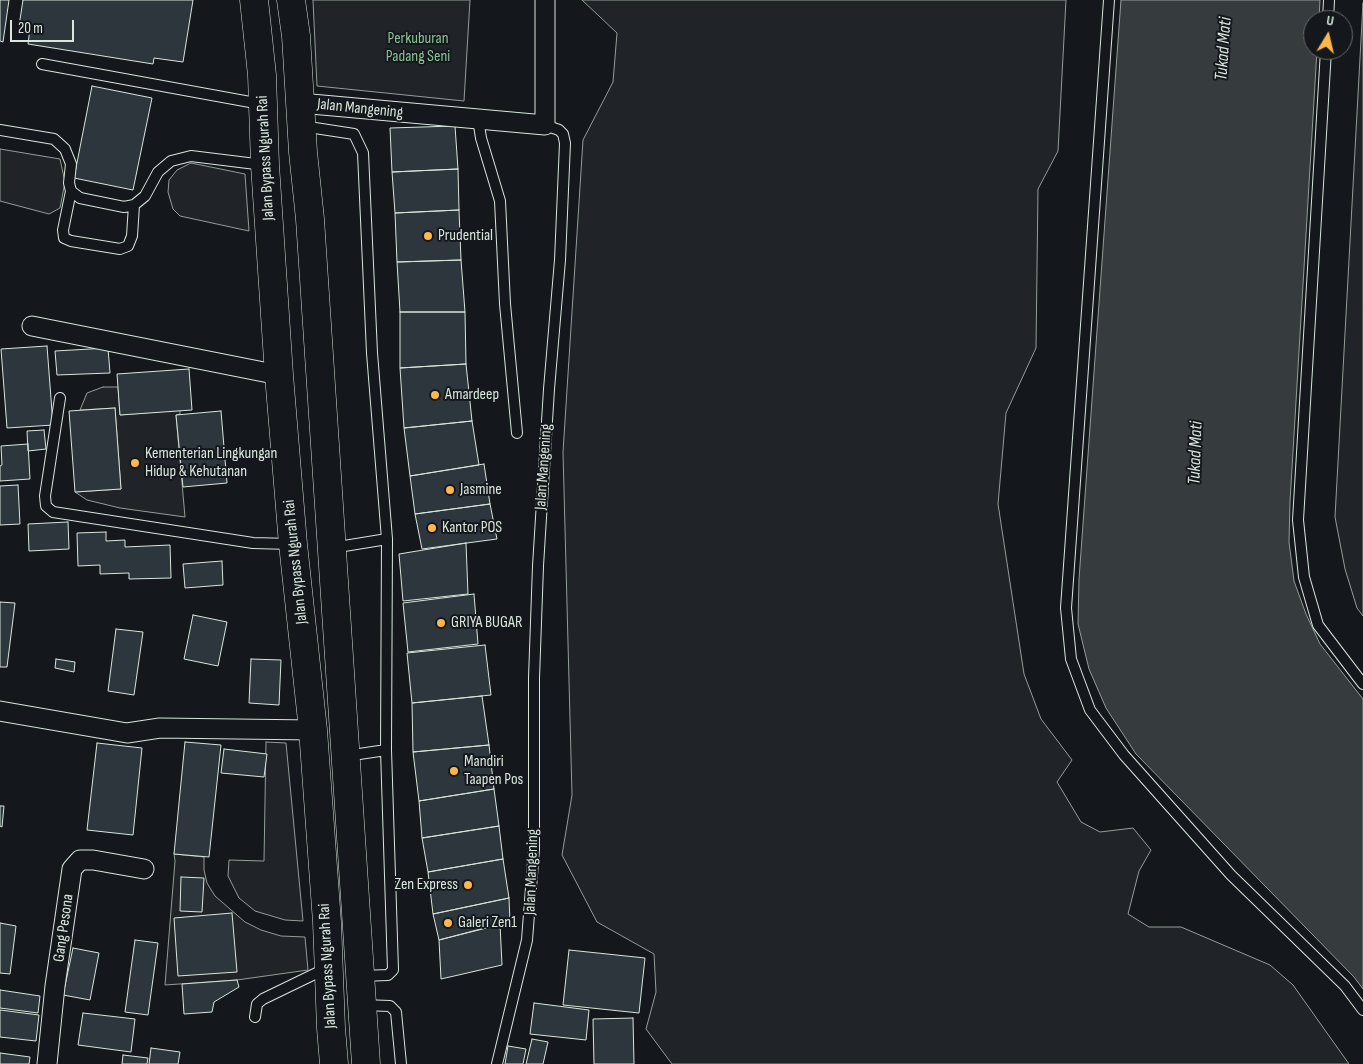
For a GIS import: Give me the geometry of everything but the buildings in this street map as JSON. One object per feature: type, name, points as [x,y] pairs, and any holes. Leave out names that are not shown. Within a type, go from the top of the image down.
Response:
[{"type":"highway","name":"Jalan Bypass Ngurah Rai","points":[[254,0],[262,75],[265,165],[279,375],[293,544],[313,730],[327,922],[334,1064]]},
{"type":"highway","name":"Jalan Bypass Ngurah Rai","points":[[291,0],[296,36],[303,152],[310,220],[366,1064]]},
{"type":"highway","points":[[269,222],[310,220]]},
{"type":"street","points":[[545,0],[545,125]]},
{"type":"street","name":"Jalan Mangening","points":[[301,114],[478,119],[545,125]]},
{"type":"street","points":[[32,326],[279,375]]},
{"type":"street","points":[[0,711],[127,732],[160,728],[313,730]]},
{"type":"street","name":"Gang Pesona","points":[[46,1064],[72,869],[80,860],[94,860],[144,869]]},
{"type":"lane","points":[[1109,0],[1066,608],[1071,659],[1090,710],[1124,755],[1230,875],[1344,986],[1363,1010]]},
{"type":"lane","points":[[1325,60],[1298,520],[1304,577],[1318,625],[1363,684]]},
{"type":"lane","points":[[42,64],[262,104]]},
{"type":"lane","points":[[301,114],[354,134],[362,152],[372,353],[387,540],[386,750],[393,970],[388,975],[360,976]]},
{"type":"lane","points":[[478,119],[481,138],[500,201],[505,304],[517,433]]},
{"type":"lane","name":"Jalan Mangening","points":[[497,1064],[528,940],[532,892],[534,849],[534,678],[538,566],[549,389],[560,260],[565,143],[563,134],[559,130],[545,125]]},
{"type":"lane","points":[[0,130],[54,139],[66,149],[71,164],[69,184],[71,191],[63,230],[64,238],[71,241],[120,249],[128,246],[132,236],[134,205]]},
{"type":"lane","points":[[71,191],[80,198],[124,207],[134,205],[145,196],[158,172],[171,161],[191,156],[265,165]]},
{"type":"lane","points":[[60,398],[45,496],[46,506],[53,512],[253,543],[293,544]]},
{"type":"lane","points":[[331,548],[387,540]]},
{"type":"lane","points":[[345,756],[386,750]]},
{"type":"lane","points":[[255,1017],[257,1004],[263,999],[328,968]]},
{"type":"lane","points":[[362,1005],[390,1006],[396,1012],[401,1064]]},
{"type":"green space","name":"Perkuburan Padang Seni","points":[[313,0],[470,0],[464,101],[317,86]]},
{"type":"green space","points":[[582,0],[1066,0],[1058,151],[1038,189],[1036,348],[1006,413],[998,504],[1024,674],[1041,719],[1072,760],[1057,782],[1081,822],[1100,832],[1133,828],[1151,850],[1139,871],[1128,914],[1149,927],[1181,927],[1270,965],[1293,985],[1349,1064],[672,1064],[646,1029],[656,992],[654,954],[597,922],[562,855],[572,795],[563,452],[583,140],[613,82],[617,33]]},
{"type":"green space","points":[[1363,3],[1363,616],[1357,608],[1345,569],[1335,517]]},
{"type":"green space","points":[[0,149],[60,159],[65,182],[60,208],[49,214],[0,201]]},
{"type":"green space","points":[[191,163],[245,174],[249,231],[180,216],[173,209],[168,192],[169,180],[177,170]]},
{"type":"green space","points":[[103,387],[118,387],[120,415],[180,410],[180,414],[176,415],[185,517],[120,508],[87,500],[75,492],[121,489],[115,408],[80,410],[87,393]]},
{"type":"green space","points":[[266,742],[286,743],[303,921],[285,920],[255,911],[239,898],[228,876],[229,860],[264,861]]},
{"type":"green space","points":[[174,854],[204,857],[207,883],[215,896],[245,922],[261,930],[281,936],[305,937],[308,970],[237,980],[165,985]]},
{"type":"water","name":"Tukad Mati","points":[[1121,0],[1320,0],[1320,10],[1303,10],[1303,60],[1316,60],[1289,542],[1294,581],[1320,644],[1363,699],[1363,989],[1354,977],[1136,754],[1106,708],[1089,669],[1078,624],[1079,579]]},
{"type":"place","name":"Prudential","points":[[428,236]]},
{"type":"place","name":"Amardeep","points":[[435,395]]},
{"type":"place","name":"Kementerian Lingkungan Hidup & Kehutanan","points":[[135,463]]},
{"type":"place","name":"Jasmine","points":[[450,490]]},
{"type":"place","name":"Kantor POS","points":[[432,528]]},
{"type":"place","name":"GRIYA BUGAR","points":[[441,623]]},
{"type":"place","name":"Mandiri Taapen Pos","points":[[454,771]]},
{"type":"place","name":"Zen Express","points":[[468,885]]},
{"type":"place","name":"Galeri Zen1","points":[[448,923]]}]
